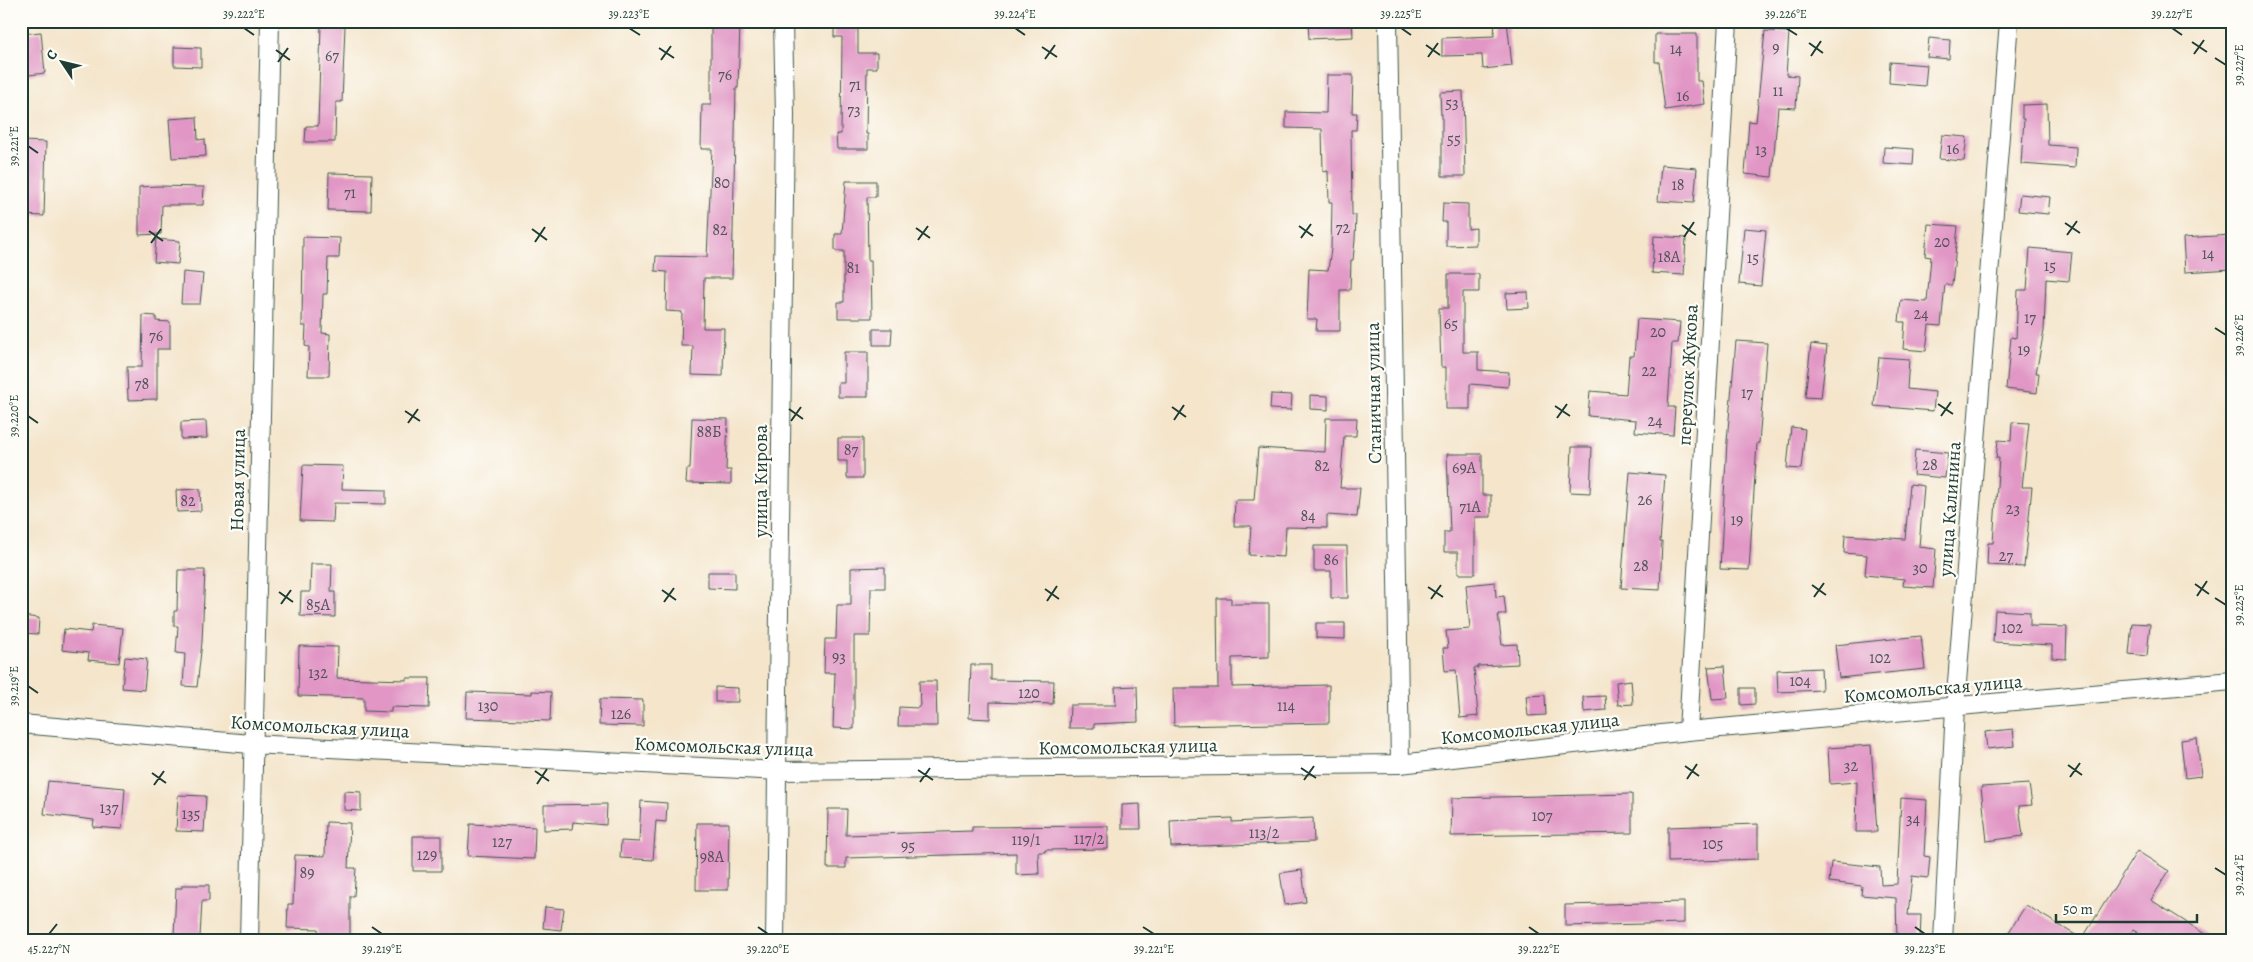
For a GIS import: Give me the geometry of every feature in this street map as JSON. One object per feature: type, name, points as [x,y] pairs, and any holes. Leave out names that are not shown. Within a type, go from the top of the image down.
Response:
[{"type":"street","name":"Новая улица","points":[[249,941],[251,744],[270,21]]},
{"type":"street","name":"улица Кирова","points":[[775,941],[779,771],[785,115],[783,21]]},
{"type":"street","name":"Станичная улица","points":[[1388,21],[1400,764]]},
{"type":"street","name":"переулок Жукова","points":[[1688,731],[1728,21]]},
{"type":"street","name":"улица Калинина","points":[[1943,941],[1955,708],[2009,21]]},
{"type":"street","name":"Комсомольская улица","points":[[21,724],[251,744],[779,771],[1400,764],[1688,731],[1955,708],[2232,681]]},
{"type":"building","points":[[834,21],[858,21],[858,53],[877,53],[877,68],[867,68],[866,134],[868,134],[868,149],[837,149],[836,134],[841,134],[842,37],[834,37]]},
{"type":"building","points":[[1352,21],[1353,37],[1309,39],[1308,22]]},
{"type":"building","points":[[1495,21],[1507,21],[1512,66],[1483,69],[1482,55],[1442,56],[1442,38],[1494,36]]},
{"type":"building","points":[[711,23],[740,24],[738,88],[736,88],[732,278],[704,278],[703,328],[724,328],[723,376],[692,375],[693,346],[681,346],[682,312],[666,311],[667,272],[655,271],[656,256],[707,257],[712,149],[701,149],[702,105],[711,105]]},
{"type":"building","points":[[321,25],[345,26],[342,102],[336,102],[335,142],[305,142],[306,126],[318,126]]},
{"type":"building","points":[[1765,31],[1789,32],[1786,75],[1798,76],[1796,108],[1778,107],[1772,177],[1745,174],[1749,121],[1756,122]]},
{"type":"building","points":[[41,32],[45,73],[21,76],[21,34]]},
{"type":"building","points":[[1655,34],[1697,34],[1697,81],[1702,81],[1705,104],[1665,110],[1659,62],[1655,62]]},
{"type":"building","points":[[1929,38],[1950,40],[1949,59],[1927,57]]},
{"type":"building","points":[[174,47],[201,48],[201,67],[174,66]]},
{"type":"building","points":[[1890,62],[1927,65],[1925,86],[1889,83]]},
{"type":"building","points":[[1327,75],[1353,75],[1352,113],[1357,113],[1356,130],[1351,130],[1352,215],[1356,215],[1355,240],[1353,260],[1351,260],[1350,290],[1340,290],[1340,331],[1316,331],[1317,319],[1307,319],[1309,269],[1328,270],[1331,249],[1332,202],[1329,202],[1328,171],[1323,172],[1322,129],[1286,128],[1286,112],[1326,113]]},
{"type":"building","points":[[1463,91],[1465,176],[1442,176],[1440,92]]},
{"type":"building","points":[[2047,104],[2048,145],[2076,147],[2075,168],[2021,164],[2024,119],[2022,119],[2022,105]]},
{"type":"building","points":[[197,117],[198,140],[205,139],[206,156],[172,158],[169,119]]},
{"type":"building","points":[[1942,135],[1967,137],[1964,161],[1939,159]]},
{"type":"building","points":[[21,141],[46,142],[44,216],[21,215]]},
{"type":"building","points":[[1884,147],[1914,149],[1913,165],[1883,163]]},
{"type":"building","points":[[1661,165],[1697,168],[1694,203],[1658,201]]},
{"type":"building","points":[[329,173],[372,174],[371,211],[328,210]]},
{"type":"building","points":[[846,181],[876,181],[876,197],[867,197],[868,260],[871,260],[872,318],[838,318],[838,302],[844,302],[844,251],[835,251],[835,234],[842,234]]},
{"type":"building","points":[[139,187],[204,187],[203,205],[162,205],[161,234],[139,235]]},
{"type":"building","points":[[2020,194],[2050,197],[2048,214],[2018,211]]},
{"type":"building","points":[[1443,203],[1468,204],[1468,229],[1476,228],[1476,245],[1446,246],[1446,222],[1442,222]]},
{"type":"building","points":[[1928,224],[1958,226],[1952,285],[1945,284],[1941,326],[1929,325],[1926,351],[1903,349],[1905,322],[1899,322],[1901,300],[1927,302],[1931,257],[1925,256]]},
{"type":"building","points":[[1744,228],[1766,230],[1761,286],[1739,284]]},
{"type":"building","points":[[2232,235],[2232,269],[2185,272],[2183,238]]},
{"type":"building","points":[[1654,236],[1686,238],[1684,275],[1652,273]]},
{"type":"building","points":[[303,237],[340,238],[339,258],[328,258],[327,294],[323,294],[322,333],[330,334],[329,376],[308,376],[309,347],[305,346],[306,326],[302,326]]},
{"type":"building","points":[[156,239],[180,241],[178,264],[154,262]]},
{"type":"building","points":[[2030,248],[2072,252],[2069,281],[2046,279],[2044,331],[2036,373],[2039,373],[2037,393],[2006,389],[2011,337],[2016,338],[2018,290],[2027,290]]},
{"type":"building","points":[[183,272],[203,274],[200,304],[181,304]]},
{"type":"building","points":[[1448,274],[1479,274],[1479,292],[1463,292],[1463,352],[1478,352],[1478,370],[1509,372],[1508,387],[1470,384],[1470,409],[1446,409],[1446,367],[1441,367],[1439,308],[1448,308]]},
{"type":"building","points":[[1528,292],[1529,308],[1507,309],[1506,293]]},
{"type":"building","points":[[143,315],[156,316],[156,321],[170,322],[170,349],[157,349],[157,399],[128,400],[127,367],[142,367]]},
{"type":"building","points":[[1637,319],[1680,322],[1678,343],[1672,343],[1668,407],[1675,407],[1673,435],[1635,432],[1636,420],[1588,416],[1590,391],[1626,394],[1629,356],[1634,356]]},
{"type":"building","points":[[873,329],[892,329],[891,345],[873,345]]},
{"type":"building","points":[[1736,341],[1767,343],[1759,443],[1757,443],[1749,570],[1720,569],[1727,441]]},
{"type":"building","points":[[1811,344],[1827,346],[1821,398],[1805,397]]},
{"type":"building","points":[[844,352],[868,352],[868,397],[838,397],[838,383],[844,383]]},
{"type":"building","points":[[1879,357],[1909,359],[1907,389],[1935,392],[1933,411],[1874,406]]},
{"type":"building","points":[[1271,394],[1292,395],[1291,410],[1270,409]]},
{"type":"building","points":[[1310,395],[1328,396],[1328,410],[1310,409]]},
{"type":"building","points":[[692,418],[728,419],[726,470],[731,470],[731,484],[686,483],[687,469],[690,469]]},
{"type":"building","points":[[1326,418],[1357,418],[1356,436],[1344,436],[1340,488],[1360,488],[1357,517],[1327,515],[1327,528],[1286,527],[1284,557],[1249,555],[1251,526],[1234,526],[1235,500],[1254,500],[1258,448],[1325,452]]},
{"type":"building","points":[[206,421],[207,438],[181,439],[181,422]]},
{"type":"building","points":[[2012,422],[2029,423],[2022,487],[2032,487],[2024,567],[1987,565],[1988,543],[1993,543],[1999,458],[1996,458],[1998,440],[2011,441]]},
{"type":"building","points":[[1791,427],[1805,429],[1801,469],[1787,468]]},
{"type":"building","points":[[838,438],[863,438],[863,478],[847,478],[847,461],[838,461]]},
{"type":"building","points":[[1572,447],[1592,447],[1590,493],[1570,492]]},
{"type":"building","points":[[1915,450],[1948,453],[1945,478],[1913,475]]},
{"type":"building","points":[[1447,454],[1482,454],[1482,495],[1491,495],[1491,517],[1475,517],[1475,574],[1458,574],[1458,552],[1444,552],[1444,532],[1450,532]]},
{"type":"building","points":[[303,465],[343,466],[342,489],[386,490],[386,504],[334,503],[333,522],[300,521]]},
{"type":"building","points":[[1630,472],[1665,475],[1660,542],[1662,542],[1660,590],[1621,588]]},
{"type":"building","points":[[1910,484],[1924,486],[1919,547],[1936,549],[1933,588],[1903,586],[1904,579],[1865,575],[1867,555],[1844,553],[1845,535],[1905,539]]},
{"type":"building","points":[[200,489],[201,511],[177,512],[176,490]]},
{"type":"building","points":[[1314,546],[1347,546],[1348,598],[1331,598],[1331,571],[1314,571]]},
{"type":"building","points":[[311,564],[332,564],[331,592],[335,592],[335,617],[300,616],[301,592],[310,592]]},
{"type":"building","points":[[885,567],[885,588],[871,588],[870,636],[854,636],[854,729],[833,728],[835,673],[824,673],[825,639],[836,639],[837,605],[851,605],[851,568]]},
{"type":"building","points":[[178,570],[205,570],[202,642],[197,687],[183,686],[185,654],[176,653],[178,626],[174,626],[174,611],[177,611]]},
{"type":"building","points":[[708,572],[735,572],[735,589],[708,588]]},
{"type":"building","points":[[1495,582],[1496,597],[1504,596],[1506,614],[1498,614],[1502,645],[1517,644],[1518,664],[1478,666],[1478,668],[1474,668],[1478,716],[1460,718],[1456,670],[1445,671],[1443,648],[1448,648],[1446,631],[1470,629],[1466,585]]},
{"type":"building","points":[[1217,598],[1231,598],[1231,604],[1269,604],[1269,657],[1232,658],[1232,687],[1329,685],[1329,723],[1174,726],[1173,688],[1218,688]]},
{"type":"building","points":[[1995,610],[2030,612],[2030,626],[2067,627],[2066,659],[2052,658],[2052,645],[1993,642]]},
{"type":"building","points":[[21,616],[39,618],[38,634],[21,633]]},
{"type":"building","points":[[1316,623],[1345,623],[1345,639],[1316,638]]},
{"type":"building","points":[[2132,623],[2150,624],[2147,656],[2129,654]]},
{"type":"building","points":[[92,625],[123,628],[119,663],[88,660],[89,653],[62,650],[64,629],[91,632]]},
{"type":"building","points":[[1921,636],[1925,669],[1839,678],[1835,645]]},
{"type":"building","points":[[299,646],[338,647],[337,678],[406,680],[406,678],[430,678],[429,708],[391,707],[391,712],[364,711],[364,698],[298,696]]},
{"type":"building","points":[[125,657],[147,659],[144,690],[122,688]]},
{"type":"building","points":[[971,665],[991,665],[991,680],[1054,681],[1053,704],[990,702],[990,719],[969,718]]},
{"type":"building","points":[[1725,666],[1728,698],[1712,699],[1708,667]]},
{"type":"building","points":[[1821,668],[1822,690],[1778,692],[1777,670]]},
{"type":"building","points":[[1631,680],[1633,704],[1618,705],[1616,682]]},
{"type":"building","points":[[919,681],[936,681],[937,726],[898,726],[899,707],[918,708],[920,705]]},
{"type":"building","points":[[1137,686],[1138,722],[1094,724],[1094,728],[1069,728],[1070,705],[1116,705],[1115,687]]},
{"type":"building","points":[[715,687],[738,688],[738,702],[715,702]]},
{"type":"building","points":[[1741,688],[1755,688],[1755,704],[1741,705]]},
{"type":"building","points":[[532,691],[551,692],[550,721],[466,718],[467,692],[532,694]]},
{"type":"building","points":[[1545,695],[1546,715],[1528,716],[1526,696]]},
{"type":"building","points":[[1605,696],[1606,710],[1584,712],[1583,697]]},
{"type":"building","points":[[600,699],[643,700],[643,726],[599,725]]},
{"type":"building","points":[[2013,729],[2015,746],[1987,749],[1985,732]]},
{"type":"building","points":[[2197,738],[2201,776],[2185,778],[2181,740]]},
{"type":"building","points":[[1871,745],[1877,832],[1856,832],[1857,782],[1830,784],[1828,748]]},
{"type":"building","points":[[48,781],[125,788],[122,829],[93,827],[94,820],[44,814]]},
{"type":"building","points":[[2029,784],[2032,805],[2019,806],[2023,836],[1987,841],[1981,787]]},
{"type":"building","points":[[344,791],[361,792],[361,811],[344,810]]},
{"type":"building","points":[[1632,794],[1632,833],[1451,836],[1452,798]]},
{"type":"building","points":[[178,795],[206,796],[204,832],[176,831]]},
{"type":"building","points":[[1901,798],[1927,800],[1924,856],[1930,857],[1928,878],[1912,876],[1908,915],[1921,915],[1920,941],[1897,941],[1896,898],[1861,895],[1862,886],[1829,882],[1831,862],[1880,867],[1881,885],[1897,884]]},
{"type":"building","points":[[641,801],[667,803],[666,822],[656,821],[653,860],[620,858],[621,841],[639,842]]},
{"type":"building","points":[[607,804],[606,825],[573,822],[572,829],[544,830],[544,805]]},
{"type":"building","points":[[1140,804],[1141,829],[1122,829],[1122,805]]},
{"type":"building","points":[[828,809],[847,809],[846,835],[972,831],[972,827],[1108,826],[1108,849],[1045,850],[1045,852],[1038,852],[1039,874],[1016,875],[1016,853],[846,858],[846,868],[827,868]]},
{"type":"building","points":[[1232,818],[1232,822],[1313,818],[1314,842],[1171,847],[1170,821]]},
{"type":"building","points":[[326,822],[350,823],[348,868],[356,868],[354,896],[350,896],[350,941],[319,941],[318,929],[287,928],[288,904],[293,904],[295,855],[325,856]]},
{"type":"building","points":[[697,823],[729,823],[728,890],[696,890]]},
{"type":"building","points":[[470,824],[535,827],[534,859],[468,856]]},
{"type":"building","points":[[1758,824],[1758,859],[1668,862],[1668,827]]},
{"type":"building","points":[[413,836],[441,836],[441,871],[413,871]]},
{"type":"building","points":[[2137,851],[2169,871],[2151,900],[2216,941],[2151,941],[2133,930],[2126,941],[2017,941],[2007,935],[2026,905],[2082,939]]},
{"type":"building","points":[[1302,870],[1306,902],[1285,905],[1280,873]]},
{"type":"building","points":[[182,885],[209,885],[209,901],[202,901],[200,937],[174,936],[176,888],[182,888]]},
{"type":"building","points":[[1684,902],[1684,923],[1565,926],[1565,905]]},
{"type":"building","points":[[545,907],[564,909],[561,930],[543,928]]}]
